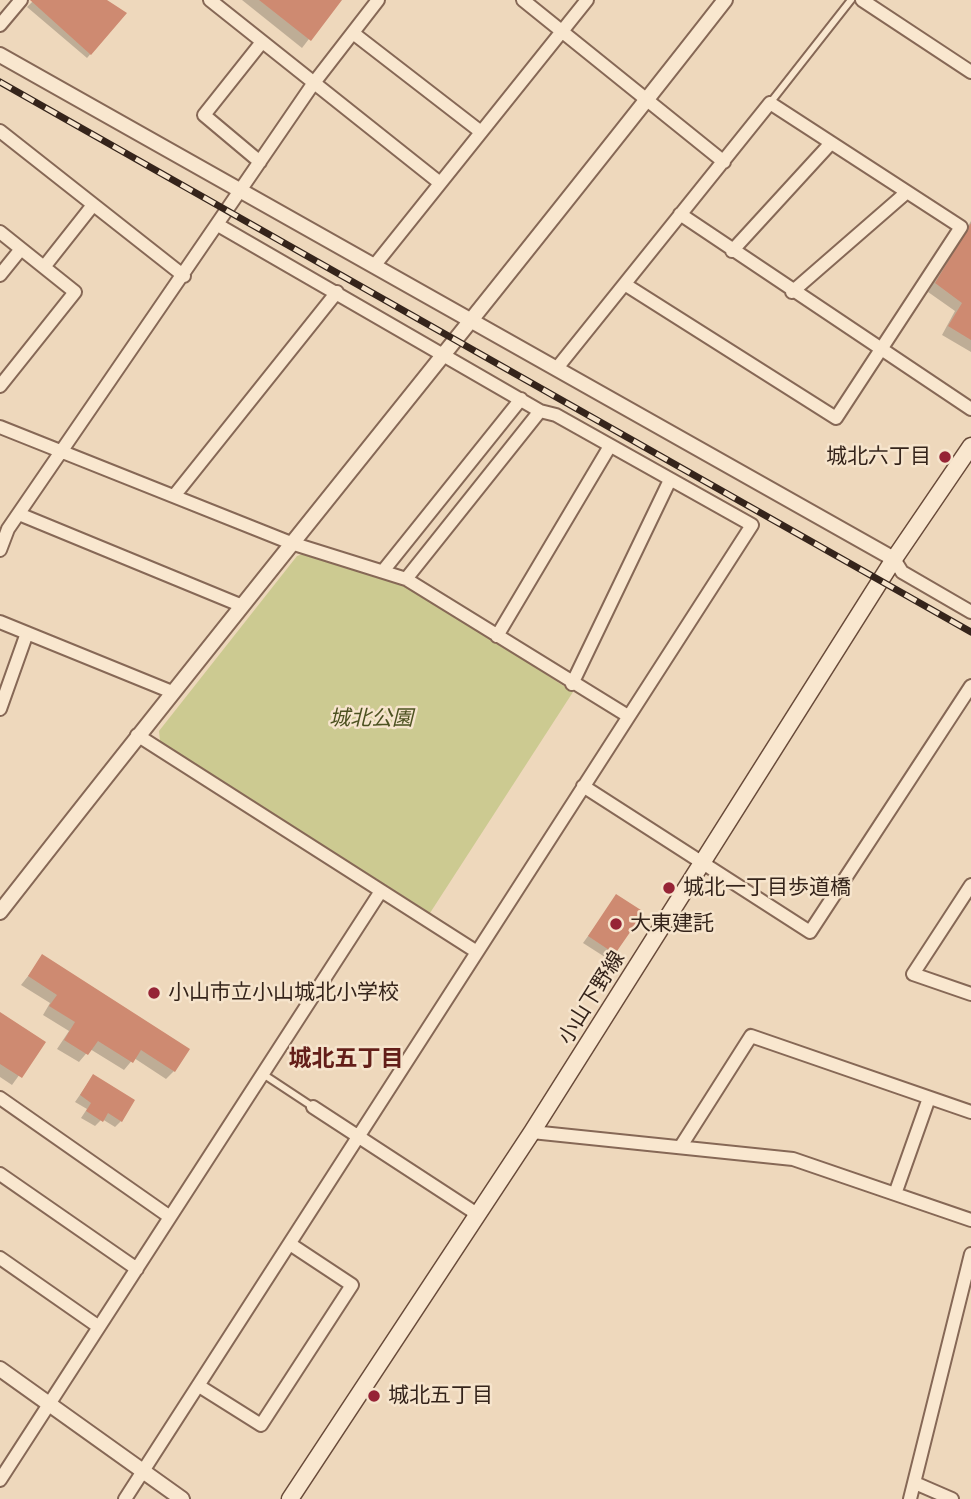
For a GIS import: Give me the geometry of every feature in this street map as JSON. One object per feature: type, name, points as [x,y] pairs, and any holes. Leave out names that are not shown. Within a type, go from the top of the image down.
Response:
[{"type":"main road","name":"小山下野線","points":[[290,1499],[532,1132],[894,559],[971,446]]},
{"type":"street","points":[[0,25],[21,0]]},
{"type":"street","points":[[210,0],[440,183]]},
{"type":"street","points":[[0,550],[4,528],[19,514],[313,84],[378,0]]},
{"type":"street","points":[[523,0],[645,102],[724,162]]},
{"type":"street","points":[[374,266],[587,0]]},
{"type":"street","points":[[0,912],[240,605],[445,354],[725,0]]},
{"type":"street","points":[[862,0],[971,72]]},
{"type":"street","points":[[353,33],[481,132]]},
{"type":"street","points":[[260,162],[204,115],[262,42]]},
{"type":"street","points":[[0,55],[894,559],[902,572],[971,612]]},
{"type":"street","points":[[557,368],[770,103],[961,227],[836,418],[626,285]]},
{"type":"street","points":[[0,131],[184,276]]},
{"type":"street","points":[[732,251],[831,143]]},
{"type":"street","points":[[792,292],[907,192]]},
{"type":"street","points":[[44,267],[93,205]]},
{"type":"street","points":[[680,214],[792,292],[971,408]]},
{"type":"street","points":[[125,1499],[752,525],[556,415],[540,411],[218,225]]},
{"type":"street","points":[[0,232],[75,292],[0,386]]},
{"type":"street","points":[[0,275],[21,249]]},
{"type":"street","points":[[174,496],[337,292]]},
{"type":"street","points":[[383,571],[521,399]]},
{"type":"street","points":[[406,579],[540,411]]},
{"type":"street","points":[[0,427],[291,543],[406,579],[572,684],[628,716]]},
{"type":"street","points":[[497,636],[610,446]]},
{"type":"street","points":[[572,684],[670,480]]},
{"type":"street","points":[[19,514],[240,605]]},
{"type":"street","points":[[0,622],[172,692]]},
{"type":"street","points":[[0,709],[27,633]]},
{"type":"street","points":[[583,786],[810,932],[971,686]]},
{"type":"street","points":[[137,735],[477,953]]},
{"type":"street","points":[[971,885],[913,974],[971,994]]},
{"type":"street","points":[[0,1480],[381,891]]},
{"type":"street","points":[[681,1146],[751,1036],[971,1112]]},
{"type":"street","points":[[0,1098],[170,1217]]},
{"type":"street","points":[[895,1195],[929,1098]]},
{"type":"street","points":[[313,1107],[477,1214]]},
{"type":"street","points":[[532,1132],[793,1159],[971,1220]]},
{"type":"street","points":[[0,1174],[136,1269]]},
{"type":"street","points":[[199,1386],[261,1425],[352,1285],[290,1244]]},
{"type":"street","points":[[910,1499],[971,1254]]},
{"type":"street","points":[[0,1258],[99,1327]]},
{"type":"street","points":[[0,1369],[182,1499]]},
{"type":"street","points":[[915,1483],[952,1499]]},
{"type":"lane","points":[[770,103],[852,0]]},
{"type":"lane","points":[[263,1074],[313,1107]]},
{"type":"green space","name":"城北公園","points":[[305,553],[390,579],[427,597],[573,692],[430,913],[160,741],[159,731],[297,556]]},
{"type":"building","points":[[30,0],[107,0],[127,13],[91,55]]},
{"type":"building","points":[[259,0],[342,0],[311,41]]},
{"type":"building","points":[[971,223],[971,340],[948,326],[962,303],[935,283]]},
{"type":"building","name":"大東建託","points":[[616,894],[644,912],[615,954],[588,936]]},
{"type":"building","points":[[42,954],[190,1049],[175,1072],[141,1050],[133,1063],[98,1041],[88,1055],[64,1040],[75,1022],[49,1006],[57,995],[28,976]]},
{"type":"building","points":[[0,1012],[46,1042],[22,1078],[0,1064]]},
{"type":"building","points":[[93,1074],[135,1100],[122,1122],[108,1113],[103,1122],[86,1111],[91,1103],[80,1095]]},
{"type":"railway","points":[[0,82],[971,632]]},
{"type":"place","name":"城北六丁目","points":[[945,457]]},
{"type":"place","name":"城北一丁目歩道橋","points":[[669,888]]},
{"type":"place","name":"大東建託","points":[[616,924]]},
{"type":"place","name":"小山市立小山城北小学校","points":[[154,993]]},
{"type":"place","name":"城北五丁目","points":[[374,1396]]},
{"type":"district","name":"城北五丁目","points":[[346,1059]]}]
